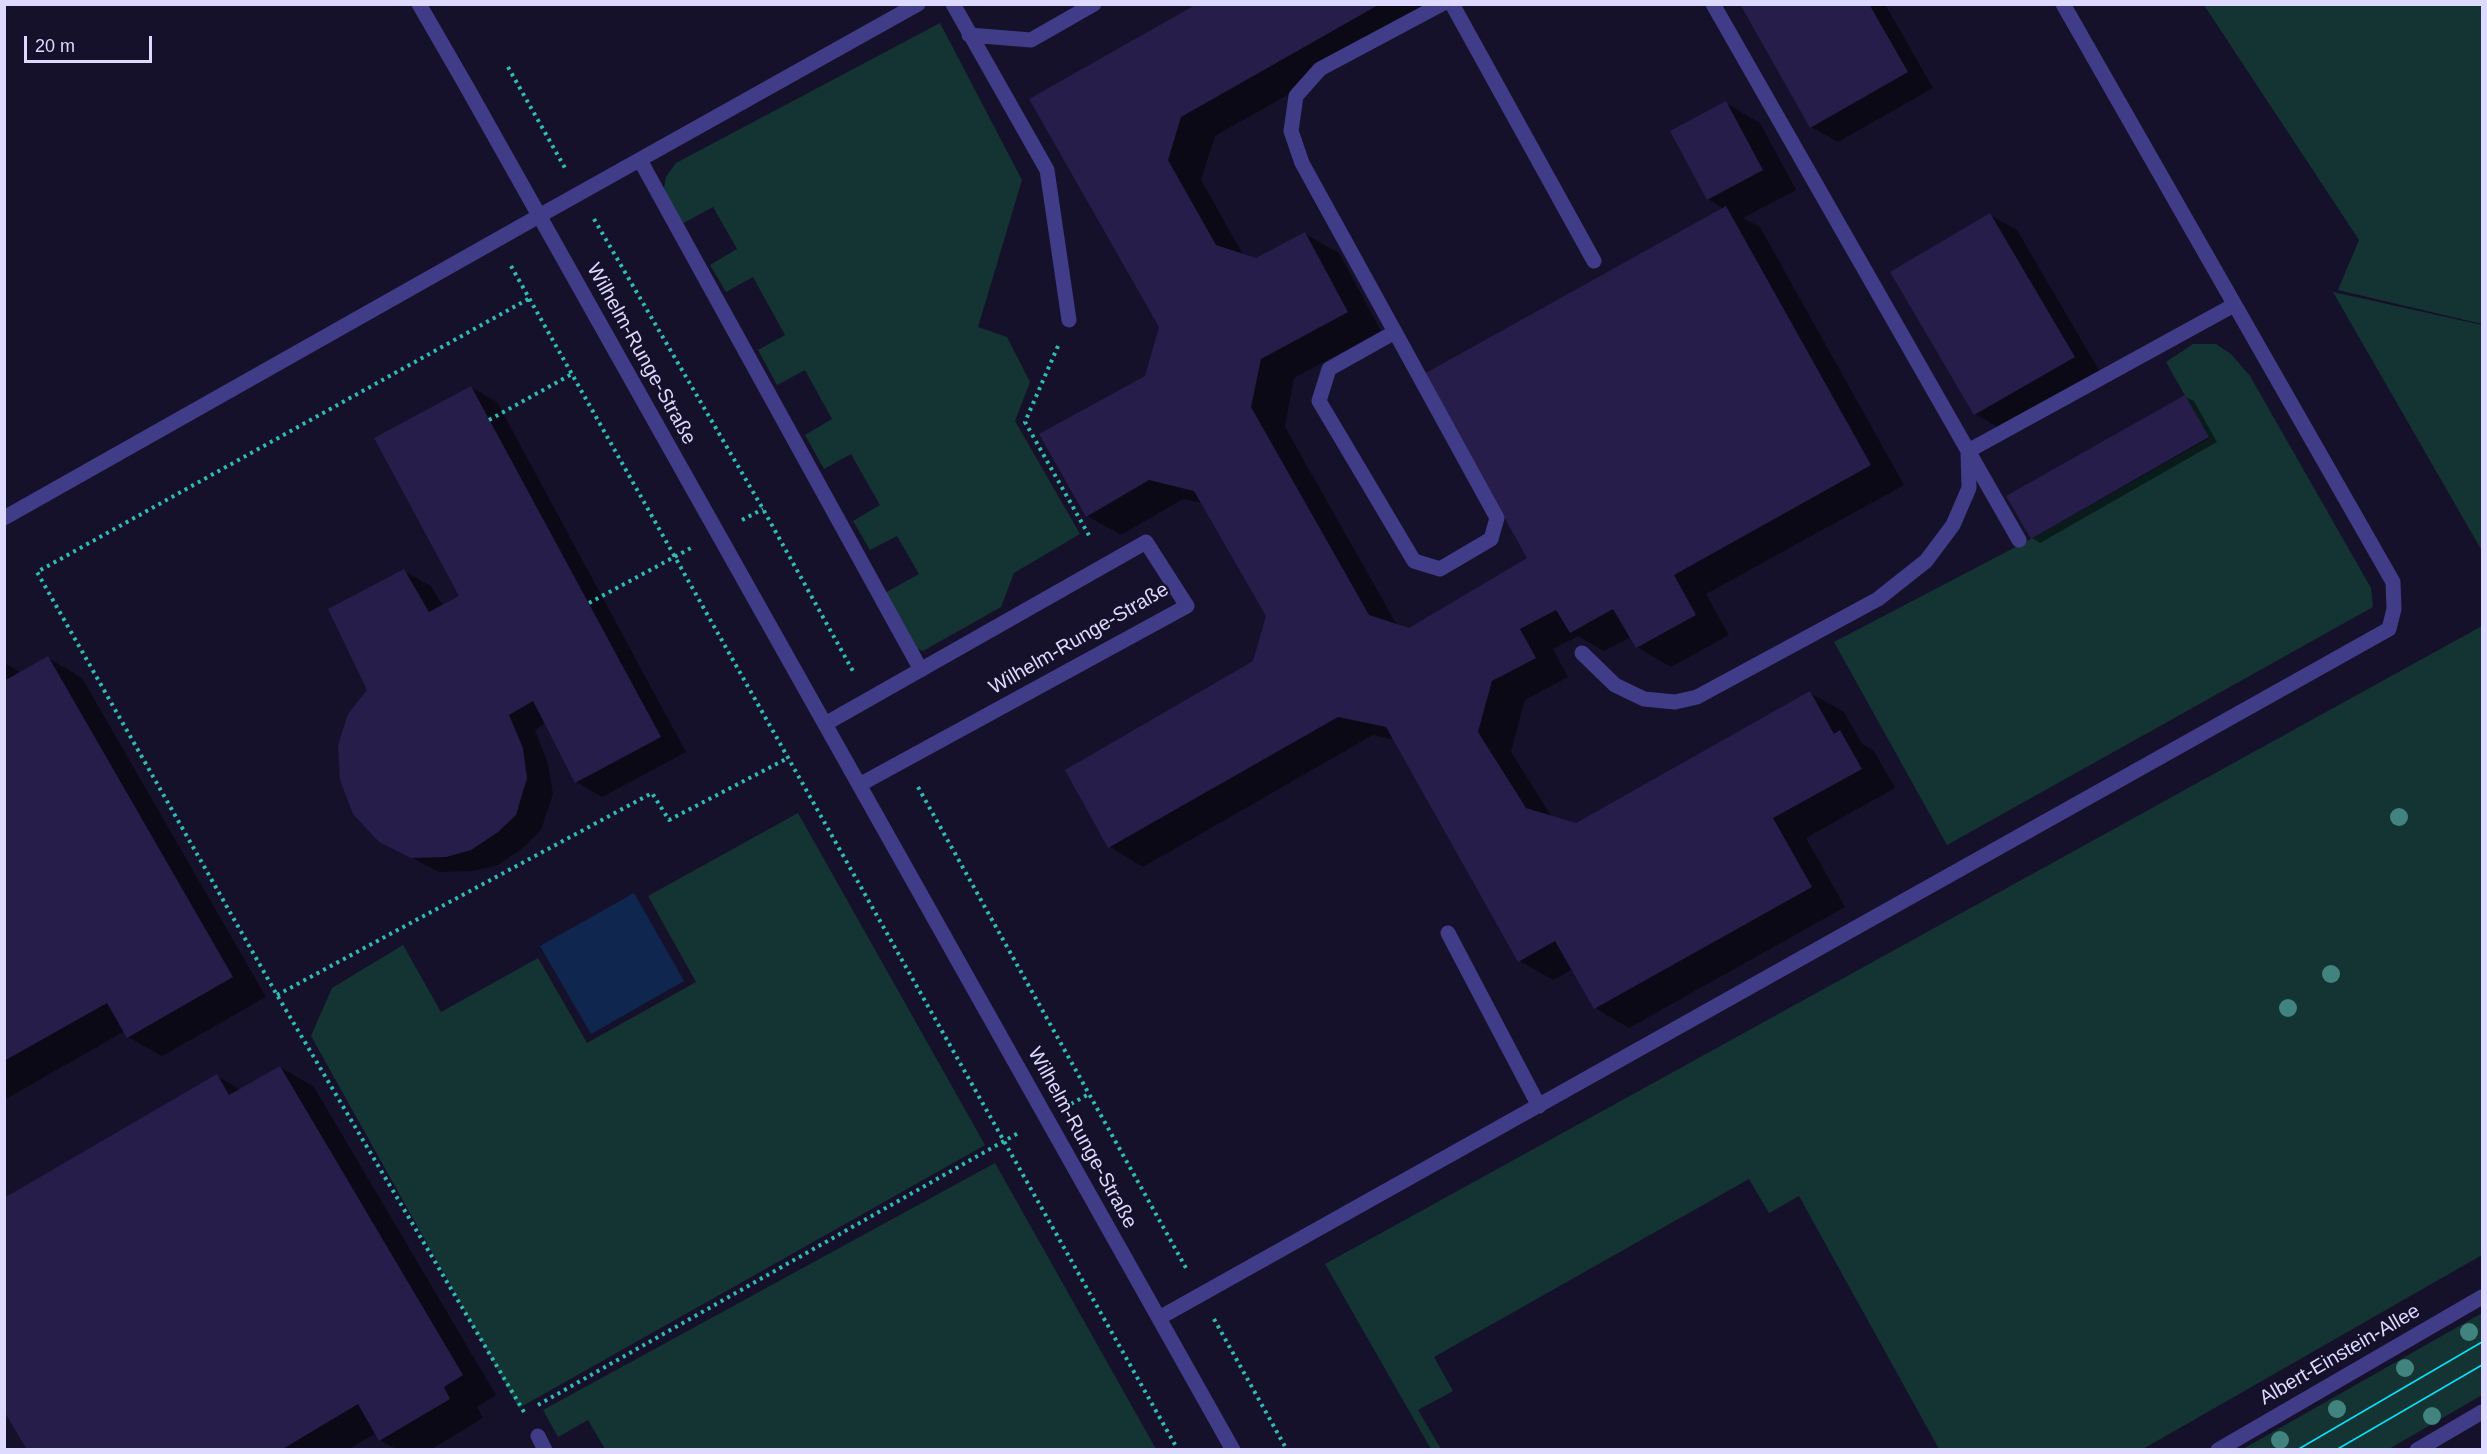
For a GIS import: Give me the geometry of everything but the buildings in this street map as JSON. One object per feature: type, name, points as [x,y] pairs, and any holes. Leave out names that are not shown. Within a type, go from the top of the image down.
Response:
[{"type":"street","name":"Wilhelm-Runge-Straße","points":[[419,4],[1233,1449]]},
{"type":"street","points":[[4,519],[918,4]]},
{"type":"street","points":[[953,4],[1047,170],[1069,320]]},
{"type":"street","points":[[969,35],[1031,40],[1094,4]]},
{"type":"street","points":[[1395,332],[1329,369],[1319,400],[1414,561],[1440,569],[1491,539],[1497,518],[1395,332],[1302,163],[1291,130],[1296,96],[1320,69],[1442,4]]},
{"type":"street","points":[[1452,4],[1594,261]]},
{"type":"street","points":[[1713,4],[2019,540]]},
{"type":"street","points":[[1159,1318],[2389,629],[2394,609],[2393,582],[2062,4]]},
{"type":"street","points":[[640,160],[921,670]]},
{"type":"street","points":[[1968,451],[2234,305]]},
{"type":"street","points":[[1582,653],[1615,685],[1644,699],[1675,702],[1697,697],[1878,599],[1926,561],[1953,525],[1969,488],[1968,451]]},
{"type":"street","name":"Wilhelm-Runge-Straße","points":[[825,724],[1146,542],[1187,606],[859,785]]},
{"type":"street","points":[[1449,933],[1539,1106]]},
{"type":"street","name":"Albert-Einstein-Allee","points":[[2218,1449],[2482,1297]]},
{"type":"street","points":[[2417,1449],[2482,1412]]},
{"type":"path","points":[[508,67],[579,194],[763,509],[869,700]]},
{"type":"path","points":[[497,241],[1178,1449]]},
{"type":"path","points":[[530,298],[37,572],[277,995],[542,1443]]},
{"type":"path","points":[[1069,320],[1025,422],[1106,565]]},
{"type":"path","points":[[489,420],[572,374]]},
{"type":"path","points":[[589,603],[675,556]]},
{"type":"path","points":[[277,995],[652,793],[669,820],[788,758]]},
{"type":"path","points":[[903,761],[1287,1449]]},
{"type":"path","points":[[525,1413],[1004,1140],[1089,1094]]},
{"type":"green space","points":[[2204,5],[2482,5],[2482,324],[2338,290],[2359,240]]},
{"type":"green space","points":[[940,23],[1022,180],[978,327],[1007,337],[1030,382],[1015,421],[1080,534],[1014,573],[1001,607],[923,651],[911,646],[883,594],[919,574],[897,536],[870,550],[853,521],[880,505],[851,454],[824,469],[805,435],[832,419],[805,370],[777,385],[758,350],[785,335],[753,277],[726,292],[710,265],[737,249],[713,207],[678,226],[664,188],[666,177],[676,163]]},
{"type":"green space","points":[[2333,292],[2482,325],[2482,551]]},
{"type":"green space","points":[[2193,344],[2216,344],[2231,354],[2250,376],[2371,588],[2373,607],[1947,845],[1834,642],[2031,539],[2209,438],[2166,362]]},
{"type":"green space","points":[[2482,626],[2482,1255],[2143,1449],[1939,1449],[1799,1196],[1769,1213],[1749,1179],[1434,1357],[1453,1391],[1418,1410],[1441,1449],[1431,1449],[1325,1264]]},
{"type":"green space","points":[[798,813],[985,1145],[519,1408],[311,1036],[332,988],[403,945],[441,1012],[538,958],[587,1043],[696,982],[648,896]]},
{"type":"green space","points":[[995,1163],[1156,1449],[605,1449],[588,1420],[558,1437],[543,1410]]},
{"type":"green space","points":[[2482,1313],[2482,1395],[2389,1449],[2243,1449]]},
{"type":"water","points":[[634,893],[684,981],[591,1034],[540,946]]},
{"type":"tram line","points":[[2297,1450],[2482,1342]]},
{"type":"tram line","points":[[2336,1450],[2482,1365]]}]
